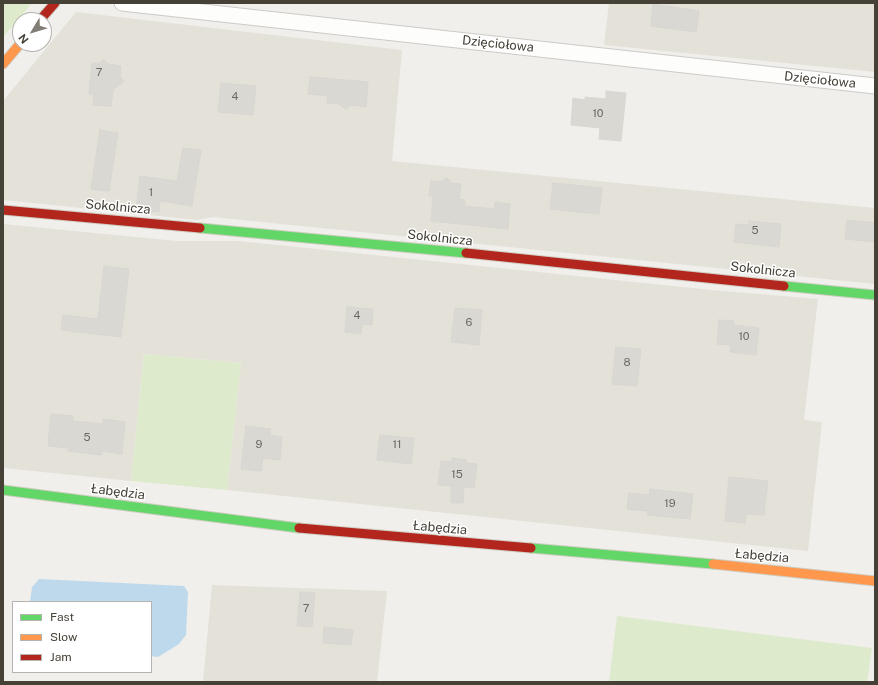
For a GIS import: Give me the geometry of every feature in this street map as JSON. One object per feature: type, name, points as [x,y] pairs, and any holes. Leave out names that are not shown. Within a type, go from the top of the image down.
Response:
[{"type":"street","points":[[47,12],[55,3]]},
{"type":"street","name":"Dzięciołowa","points":[[122,3],[875,86]]},
{"type":"street","points":[[3,64],[13,52]]},
{"type":"street","name":"Sokolnicza","points":[[3,210],[313,238],[875,295]]},
{"type":"street","name":"Łabędzia","points":[[3,490],[310,529],[772,570],[875,581]]},
{"type":"shaded area","points":[[609,3],[875,3],[875,72],[604,45]]},
{"type":"shaded area","points":[[76,12],[402,50],[392,161],[875,208],[875,284],[212,217],[198,220],[3,200],[3,101],[43,52],[52,52],[52,41]]},
{"type":"shaded area","points":[[3,224],[177,241],[239,241],[712,290],[818,299],[804,420],[822,422],[808,551],[227,490],[241,363],[144,354],[131,481],[3,468]]},
{"type":"shaded area","points":[[212,585],[387,591],[377,682],[203,682]]},
{"type":"green space","points":[[3,3],[32,3],[24,12],[12,12],[12,26],[3,37]]},
{"type":"green space","points":[[144,354],[241,363],[227,490],[131,481]]},
{"type":"green space","points":[[617,616],[872,648],[867,682],[609,682]]},
{"type":"water","points":[[39,579],[184,586],[188,592],[186,635],[179,644],[158,657],[152,656],[152,601],[30,601],[32,587]]},
{"type":"building","points":[[653,4],[699,11],[696,32],[651,26]]},
{"type":"building","points":[[104,60],[108,64],[121,66],[120,77],[124,81],[113,90],[111,106],[93,105],[94,94],[89,94],[92,63],[99,63]]},
{"type":"building","points":[[310,77],[368,82],[366,107],[351,105],[346,109],[339,104],[327,103],[328,96],[308,94]]},
{"type":"building","points":[[221,83],[256,86],[253,115],[218,112]]},
{"type":"building","points":[[606,91],[626,93],[621,141],[599,139],[600,128],[571,125],[573,98],[585,100],[585,97],[606,99]]},
{"type":"building","points":[[100,130],[118,133],[109,191],[91,189]]},
{"type":"building","points":[[183,148],[201,150],[192,206],[160,201],[159,212],[136,210],[140,176],[177,181]]},
{"type":"building","points":[[447,178],[451,183],[461,184],[459,199],[465,200],[465,206],[494,209],[495,202],[510,204],[508,229],[431,221],[433,196],[429,196],[431,181],[441,182]]},
{"type":"building","points":[[553,183],[602,188],[599,214],[550,209]]},
{"type":"building","points":[[847,220],[875,223],[875,242],[845,239]]},
{"type":"building","points":[[749,221],[781,224],[779,247],[734,242],[736,224],[749,225]]},
{"type":"building","points":[[104,266],[129,269],[121,337],[61,330],[63,315],[98,319]]},
{"type":"building","points":[[347,307],[373,309],[372,325],[362,324],[361,334],[345,332]]},
{"type":"building","points":[[455,308],[482,310],[479,345],[451,342]]},
{"type":"building","points":[[719,320],[734,321],[734,325],[759,328],[756,355],[730,352],[731,345],[717,344]]},
{"type":"building","points":[[616,347],[641,349],[637,386],[612,384]]},
{"type":"building","points":[[51,414],[73,416],[73,421],[103,424],[103,419],[125,422],[122,454],[102,451],[101,455],[68,451],[68,448],[48,446]]},
{"type":"building","points":[[246,426],[271,429],[270,435],[282,437],[280,460],[263,458],[261,471],[241,469]]},
{"type":"building","points":[[380,435],[414,438],[411,464],[377,460]]},
{"type":"building","points":[[452,458],[467,460],[466,463],[477,464],[474,488],[464,487],[463,503],[451,503],[451,486],[438,485],[441,461],[452,462]]},
{"type":"building","points":[[729,477],[768,481],[764,515],[746,514],[745,523],[725,521]]},
{"type":"building","points":[[650,489],[693,494],[690,519],[647,515],[647,511],[627,509],[629,493],[649,495]]},
{"type":"building","points":[[300,592],[315,593],[312,627],[297,626]]},
{"type":"building","points":[[324,627],[353,630],[351,645],[323,643]]},
{"type":"traffic: fast","points":[[200,228],[466,253]]},
{"type":"traffic: fast","points":[[784,286],[875,295]]},
{"type":"traffic: fast","points":[[3,490],[299,528]]},
{"type":"traffic: fast","points":[[531,548],[713,564]]},
{"type":"traffic: slow","points":[[3,64],[13,52]]},
{"type":"traffic: slow","points":[[713,564],[875,581]]},
{"type":"traffic: jam","points":[[47,12],[55,3]]},
{"type":"traffic: jam","points":[[3,210],[200,228]]},
{"type":"traffic: jam","points":[[466,253],[784,286]]},
{"type":"traffic: jam","points":[[299,528],[531,548]]}]
